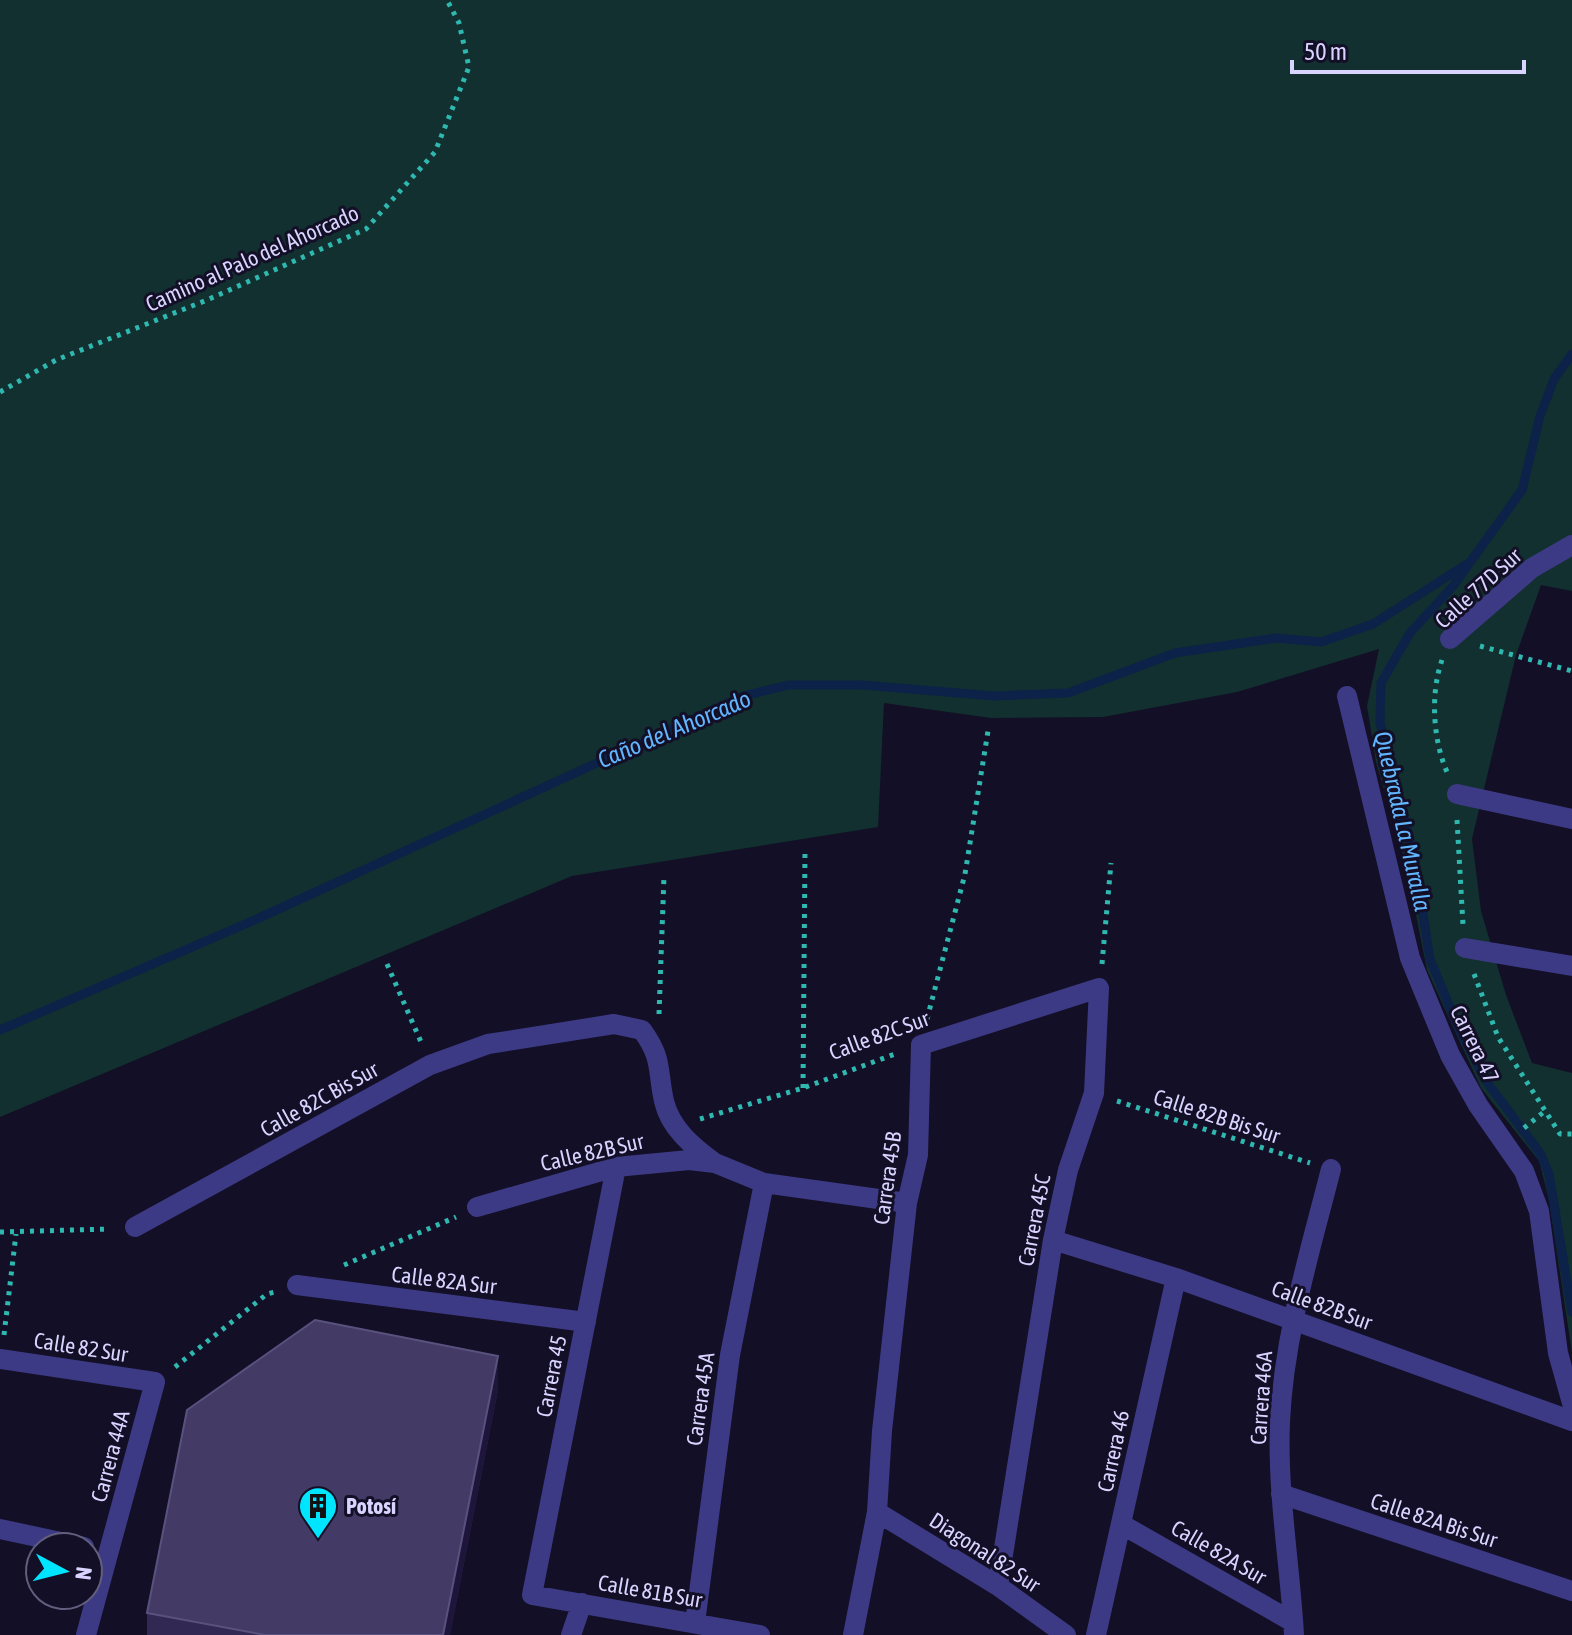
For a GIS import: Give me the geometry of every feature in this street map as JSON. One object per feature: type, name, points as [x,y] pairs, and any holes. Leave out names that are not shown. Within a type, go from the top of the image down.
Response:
[{"type":"street","name":"Calle 77D Sur","points":[[1450,639],[1532,568],[1572,545]]},
{"type":"street","name":"Carrera 47","points":[[1347,696],[1410,958],[1450,1055],[1478,1105],[1524,1171],[1539,1211],[1558,1353],[1572,1403]]},
{"type":"street","points":[[1457,794],[1572,819]]},
{"type":"street","points":[[1465,948],[1572,966]]},
{"type":"street","name":"Calle 82C Sur","points":[[921,1045],[1099,988]]},
{"type":"street","name":"Carrera 45C","points":[[998,1586],[1053,1240],[1068,1170],[1094,1093],[1099,988]]},
{"type":"street","name":"Calle 82C Bis Sur","points":[[135,1227],[430,1065],[488,1044],[614,1024],[642,1030],[657,1051]]},
{"type":"street","name":"Carrera 45B","points":[[853,1635],[877,1512],[883,1418],[907,1203],[918,1155],[921,1045]]},
{"type":"street","points":[[657,1051],[664,1103],[676,1127],[691,1145],[715,1163]]},
{"type":"street","name":"Calle 82B Sur","points":[[477,1207],[616,1167],[664,1161],[715,1163],[764,1183],[907,1203]]},
{"type":"street","name":"Carrera 45","points":[[532,1595],[616,1167]]},
{"type":"street","name":"Carrera 46A","points":[[1293,1628],[1281,1494],[1280,1421],[1292,1320],[1331,1169]]},
{"type":"street","name":"Carrera 45A","points":[[695,1623],[730,1355],[764,1183]]},
{"type":"street","name":"Calle 82B Sur","points":[[1053,1240],[1176,1278],[1572,1421]]},
{"type":"street","name":"Carrera 46","points":[[1096,1635],[1176,1278]]},
{"type":"street","name":"Calle 82A Sur","points":[[297,1285],[586,1322]]},
{"type":"street","name":"Calle 82 Sur","points":[[0,1359],[155,1382]]},
{"type":"street","name":"Carrera 44A","points":[[86,1635],[155,1382]]},
{"type":"street","name":"Calle 82A Bis Sur","points":[[1281,1494],[1572,1591]]},
{"type":"street","name":"Diagonal 82 Sur","points":[[877,1512],[998,1586],[1066,1635]]},
{"type":"street","name":"Calle 82A Sur","points":[[1121,1524],[1293,1628]]},
{"type":"street","points":[[0,1529],[24,1534]]},
{"type":"street","points":[[104,1551],[109,1552]]},
{"type":"street","name":"Calle 81B Sur","points":[[532,1595],[760,1635]]},
{"type":"street","points":[[571,1635],[582,1603]]},
{"type":"path","name":"Camino al Palo del Ahorcado","points":[[0,392],[56,360],[207,300],[366,229],[435,152],[469,67],[459,23],[447,0]]},
{"type":"path","points":[[1450,639],[1572,671]]},
{"type":"path","name":"Calle 77D Sur","points":[[1450,639],[1440,666],[1435,701],[1438,752],[1457,794],[1457,875],[1465,948],[1498,1037],[1560,1134],[1572,1134]]},
{"type":"path","points":[[921,1045],[965,874],[988,731]]},
{"type":"path","points":[[803,1088],[805,850]]},
{"type":"path","points":[[1099,988],[1111,863]]},
{"type":"path","points":[[657,1051],[664,876]]},
{"type":"path","points":[[387,964],[430,1065]]},
{"type":"path","name":"Calle 82C Sur","points":[[676,1127],[803,1088],[921,1045]]},
{"type":"path","name":"Calle 82B Bis Sur","points":[[1094,1093],[1331,1169]]},
{"type":"path","points":[[1531,1122],[1545,1111]]},
{"type":"path","points":[[0,1232],[16,1234],[135,1227]]},
{"type":"path","points":[[0,1359],[16,1234]]},
{"type":"green space","points":[[0,0],[1572,0],[1572,591],[1541,585],[1516,655],[1472,839],[1481,911],[1506,995],[1532,1063],[1572,1073],[1572,1353],[1549,1200],[1539,1161],[1481,1088],[1427,970],[1406,865],[1376,762],[1367,706],[1379,649],[1237,692],[1103,717],[991,718],[884,703],[878,827],[572,876],[0,1117]]},
{"type":"building","name":"Potosí","points":[[315,1320],[498,1356],[443,1635],[265,1635],[147,1613],[187,1410]]},
{"type":"waterway","name":"Quebrada La Muralla","points":[[1572,354],[1554,379],[1540,416],[1522,490],[1453,586],[1410,633],[1381,683],[1380,723],[1414,856],[1430,959],[1458,1027],[1486,1081],[1540,1153],[1549,1174],[1572,1312]]},
{"type":"waterway","name":"Caño del Ahorcado","points":[[0,1030],[259,918],[743,696],[788,685],[862,685],[994,696],[1068,693],[1175,653],[1276,638],[1321,642],[1373,624],[1470,562]]},
{"type":"place","name":"Potosí","points":[[318,1540]]}]
